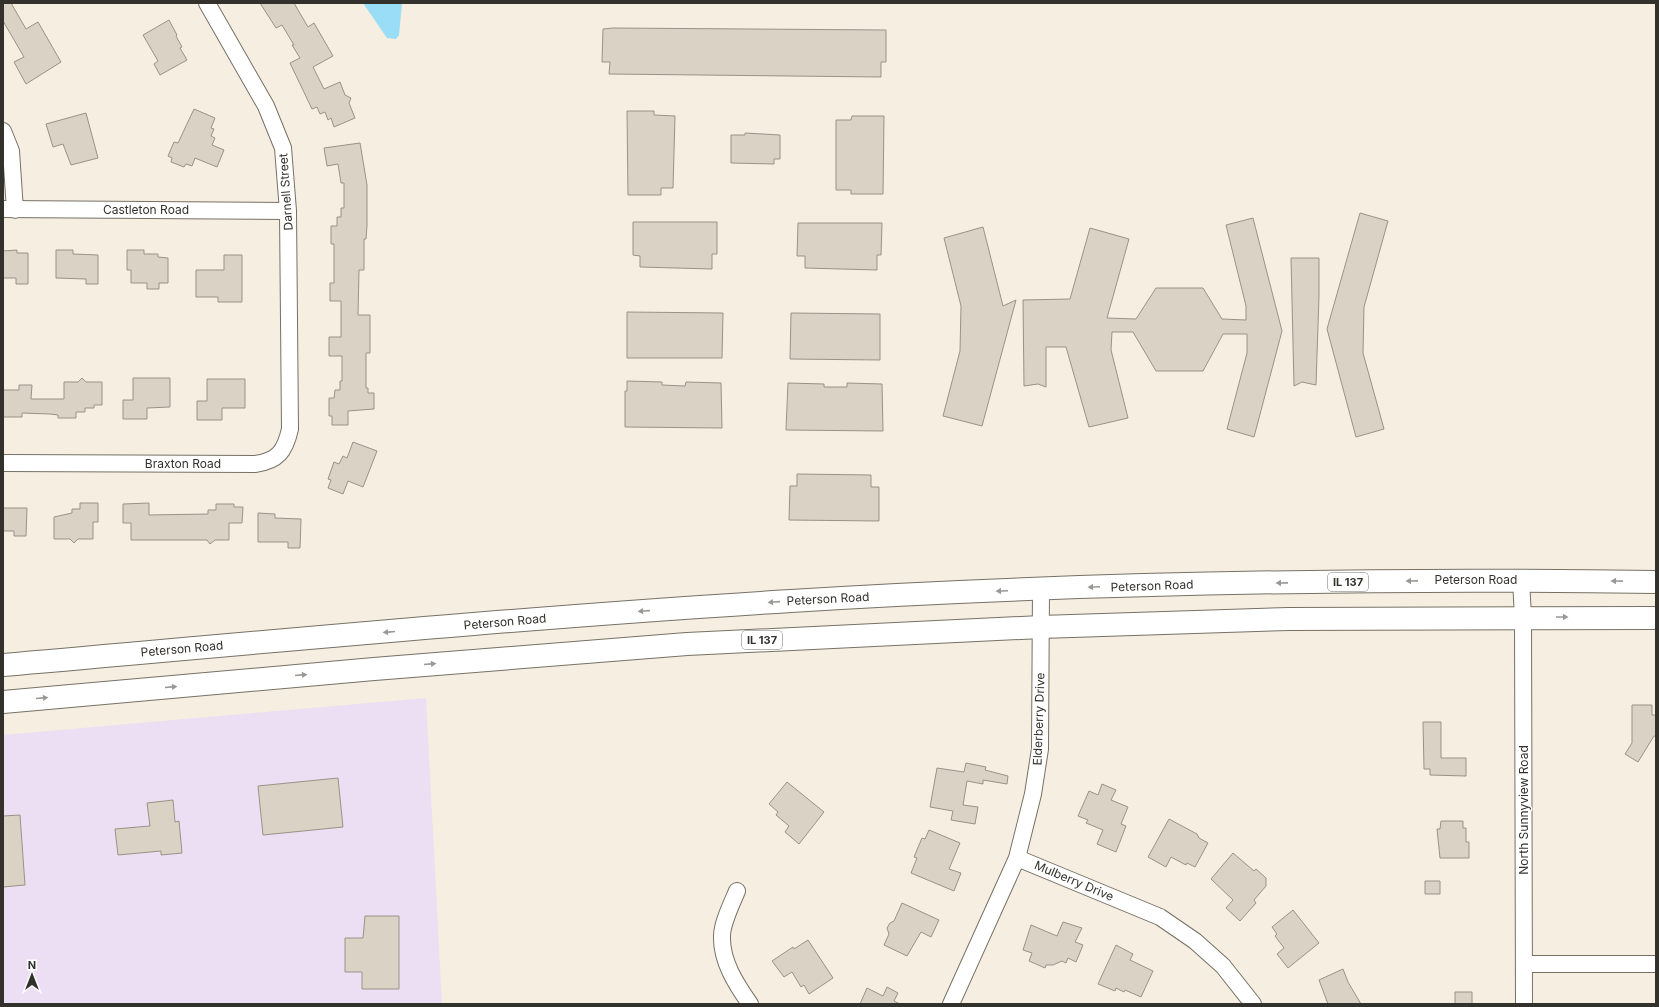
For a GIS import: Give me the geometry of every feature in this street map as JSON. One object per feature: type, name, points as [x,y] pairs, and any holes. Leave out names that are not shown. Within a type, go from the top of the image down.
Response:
[{"type":"main road","name":"Peterson Road","points":[[3,665],[575,616],[796,601],[1040,589],[1199,584],[1521,580],[1656,582]]},
{"type":"main road","name":"IL 137","points":[[3,702],[374,669],[687,644],[1040,627],[1289,619],[1523,617],[1656,618]]},
{"type":"street","name":"Darnell Street","points":[[207,3],[266,106],[283,148],[288,211],[290,376]]},
{"type":"street","points":[[3,130],[12,156],[9,210]]},
{"type":"street","name":"Castleton Road","points":[[9,210],[288,211]]},
{"type":"street","name":"Braxton Road","points":[[3,462],[255,464],[270,462],[280,454],[287,442],[290,429],[290,376]]},
{"type":"street","name":"North Sunnyview Road","points":[[1521,580],[1523,617],[1524,1004]]},
{"type":"street","name":"Elderberry Drive","points":[[1018,858],[1034,794],[1040,749],[1040,589]]},
{"type":"street","points":[[951,1004],[1018,858]]},
{"type":"street","name":"Mulberry Drive","points":[[1018,858],[1160,917],[1195,940],[1223,966],[1253,1004]]},
{"type":"street","points":[[737,891],[722,934],[722,948],[732,978],[750,1004]]},
{"type":"street","points":[[1524,964],[1656,964]]},
{"type":"shaded area","points":[[426,698],[442,1004],[3,1004],[3,735]]},
{"type":"water","points":[[363,3],[402,3],[399,35],[396,39],[387,38]]},
{"type":"building","points":[[3,3],[11,3],[26,29],[38,22],[61,62],[26,84],[14,62],[24,57],[3,21]]},
{"type":"building","points":[[260,3],[294,3],[308,27],[314,23],[333,56],[313,67],[324,89],[340,82],[345,95],[351,98],[349,103],[355,118],[334,127],[331,118],[328,120],[325,112],[320,114],[317,107],[312,109],[290,63],[300,58],[292,45],[294,45],[282,25],[276,28]]},
{"type":"building","points":[[169,20],[182,47],[180,48],[187,60],[160,75],[154,64],[158,61],[143,35]]},
{"type":"building","points":[[603,29],[886,30],[886,62],[881,62],[881,77],[609,74],[610,62],[602,62]]},
{"type":"building","points":[[194,109],[215,118],[211,128],[214,129],[211,136],[215,138],[212,145],[224,150],[217,167],[195,158],[192,166],[186,164],[184,167],[171,162],[172,158],[168,156],[174,142],[178,143]]},
{"type":"building","points":[[627,111],[654,111],[654,115],[675,116],[673,188],[661,188],[661,195],[628,195]]},
{"type":"building","points":[[86,113],[98,158],[71,165],[63,144],[53,147],[46,124]]},
{"type":"building","points":[[852,116],[884,116],[883,194],[851,194],[851,190],[836,190],[836,120],[851,120]]},
{"type":"building","points":[[745,133],[780,135],[780,159],[774,159],[774,164],[731,163],[731,135],[745,135]]},
{"type":"building","points":[[360,143],[367,185],[367,225],[366,239],[364,239],[364,270],[359,270],[358,315],[370,315],[370,353],[366,353],[366,388],[368,388],[368,393],[374,393],[374,409],[348,411],[348,425],[332,425],[332,416],[329,416],[329,398],[334,398],[335,390],[340,390],[340,381],[342,381],[342,356],[329,356],[329,337],[341,337],[341,301],[330,301],[330,283],[334,283],[334,244],[331,244],[331,226],[337,226],[337,217],[341,217],[341,208],[344,208],[344,183],[341,183],[338,164],[327,166],[324,148]]},
{"type":"building","points":[[1360,213],[1388,221],[1364,307],[1363,353],[1384,429],[1356,437],[1327,329]]},
{"type":"building","points":[[1253,218],[1282,331],[1254,437],[1227,429],[1247,353],[1247,334],[1223,334],[1203,371],[1156,371],[1133,332],[1112,332],[1111,350],[1128,418],[1089,427],[1066,347],[1046,347],[1046,387],[1038,384],[1024,386],[1023,300],[1070,299],[1090,228],[1129,239],[1107,318],[1136,319],[1156,288],[1203,288],[1222,319],[1246,320],[1246,306],[1226,225]]},
{"type":"building","points":[[633,222],[717,222],[717,254],[712,254],[712,269],[640,267],[640,256],[633,255]]},
{"type":"building","points":[[798,223],[882,223],[881,255],[877,255],[877,270],[805,268],[805,256],[797,256]]},
{"type":"building","points":[[983,227],[1003,306],[1016,300],[982,426],[943,416],[960,351],[961,306],[944,238]]},
{"type":"building","points":[[17,250],[17,253],[28,253],[28,284],[16,284],[16,278],[3,278],[3,251]]},
{"type":"building","points":[[56,250],[73,250],[73,254],[98,255],[98,284],[86,284],[86,279],[56,278]]},
{"type":"building","points":[[127,250],[144,250],[144,254],[158,254],[158,257],[168,258],[168,283],[159,283],[159,289],[147,289],[147,283],[131,283],[131,270],[127,270]]},
{"type":"building","points":[[224,255],[242,255],[242,302],[218,302],[218,297],[196,297],[196,270],[224,270]]},
{"type":"building","points":[[1291,258],[1319,258],[1316,385],[1302,382],[1294,386]]},
{"type":"building","points":[[627,312],[723,313],[722,358],[627,358]]},
{"type":"building","points":[[791,313],[880,314],[880,360],[790,359]]},
{"type":"building","points":[[82,378],[86,382],[102,382],[102,405],[94,405],[94,408],[85,408],[85,412],[76,412],[76,418],[58,418],[58,415],[22,413],[22,417],[3,417],[3,390],[19,390],[19,385],[32,385],[31,399],[64,399],[64,382],[78,382]]},
{"type":"building","points":[[133,378],[170,378],[170,407],[147,408],[147,419],[123,419],[123,400],[133,400]]},
{"type":"building","points":[[207,379],[245,379],[245,408],[222,408],[222,420],[197,420],[197,401],[207,401]]},
{"type":"building","points":[[627,381],[662,382],[662,385],[685,386],[686,382],[721,383],[722,428],[625,427],[625,391],[627,391]]},
{"type":"building","points":[[788,383],[824,384],[824,387],[847,387],[847,383],[882,384],[883,431],[786,430]]},
{"type":"building","points":[[353,442],[377,451],[363,487],[348,481],[343,494],[328,488],[331,480],[328,479],[334,462],[339,464],[343,456],[347,458]]},
{"type":"building","points":[[797,474],[871,475],[871,487],[879,487],[879,521],[789,520],[790,486],[797,486]]},
{"type":"building","points":[[80,503],[98,503],[98,522],[93,522],[93,539],[78,539],[74,543],[70,539],[54,539],[54,517],[72,513],[72,509],[80,509]]},
{"type":"building","points":[[149,503],[149,515],[208,514],[208,510],[216,510],[216,504],[234,504],[234,507],[243,507],[242,523],[229,523],[229,540],[215,540],[210,544],[207,540],[131,540],[131,523],[123,523],[123,504]]},
{"type":"building","points":[[3,508],[27,508],[26,536],[14,536],[14,531],[3,531]]},
{"type":"building","points":[[258,513],[275,514],[275,518],[301,519],[300,548],[288,548],[288,542],[258,542]]},
{"type":"building","points":[[1632,705],[1652,705],[1652,715],[1656,715],[1656,736],[1654,736],[1638,762],[1625,754],[1632,743]]},
{"type":"building","points":[[1423,722],[1441,722],[1441,758],[1466,758],[1466,776],[1430,775],[1430,769],[1424,769]]},
{"type":"building","points":[[966,763],[986,767],[985,770],[1008,776],[1007,784],[983,780],[983,784],[967,781],[963,805],[978,807],[975,824],[951,820],[953,811],[930,807],[937,768],[964,772]]},
{"type":"building","points":[[338,778],[343,827],[263,835],[258,786]]},
{"type":"building","points":[[787,782],[824,812],[799,844],[785,832],[789,826],[776,815],[778,812],[769,804]]},
{"type":"building","points":[[1102,784],[1116,790],[1111,800],[1128,807],[1121,824],[1126,826],[1116,852],[1097,844],[1103,830],[1086,823],[1088,820],[1078,816],[1089,791],[1098,795]]},
{"type":"building","points":[[173,800],[175,822],[179,821],[182,853],[161,855],[161,851],[118,855],[115,829],[150,826],[147,803]]},
{"type":"building","points":[[20,815],[25,885],[3,887],[3,816]]},
{"type":"building","points":[[1169,819],[1197,834],[1199,838],[1208,843],[1195,867],[1187,863],[1186,865],[1171,857],[1166,867],[1148,857]]},
{"type":"building","points":[[1441,821],[1463,821],[1463,828],[1466,828],[1466,842],[1469,842],[1469,858],[1440,858],[1437,829],[1440,829]]},
{"type":"building","points":[[929,830],[960,843],[949,869],[961,873],[954,891],[911,873],[917,858],[914,857],[922,838],[925,839]]},
{"type":"building","points":[[1233,853],[1254,871],[1256,869],[1266,878],[1266,886],[1254,900],[1256,903],[1240,921],[1226,908],[1233,900],[1211,879]]},
{"type":"building","points":[[1425,881],[1440,881],[1440,894],[1425,894]]},
{"type":"building","points":[[902,903],[939,920],[931,937],[921,932],[907,956],[884,945],[889,934],[887,928],[890,923],[894,921]]},
{"type":"building","points":[[1293,910],[1319,943],[1288,968],[1277,954],[1284,948],[1275,936],[1277,934],[1272,927]]},
{"type":"building","points":[[365,916],[399,916],[399,989],[362,989],[362,972],[345,972],[345,938],[363,938]]},
{"type":"building","points":[[1063,922],[1082,928],[1075,942],[1083,945],[1076,962],[1068,958],[1066,963],[1062,961],[1053,965],[1046,965],[1045,968],[1029,961],[1032,953],[1023,950],[1031,925],[1057,936]]},
{"type":"building","points":[[808,940],[833,978],[809,994],[804,985],[801,987],[792,972],[784,977],[772,961],[793,947],[794,949]]},
{"type":"building","points":[[1116,945],[1133,954],[1130,960],[1153,971],[1141,997],[1125,990],[1124,992],[1116,988],[1115,991],[1098,984]]},
{"type":"building","points":[[1343,969],[1348,982],[1361,1004],[1328,1004],[1319,980]]},
{"type":"building","points":[[887,987],[898,993],[894,1001],[900,1004],[860,1004],[867,988],[883,996]]},
{"type":"building","points":[[1455,992],[1472,992],[1472,1004],[1455,1004]]}]
